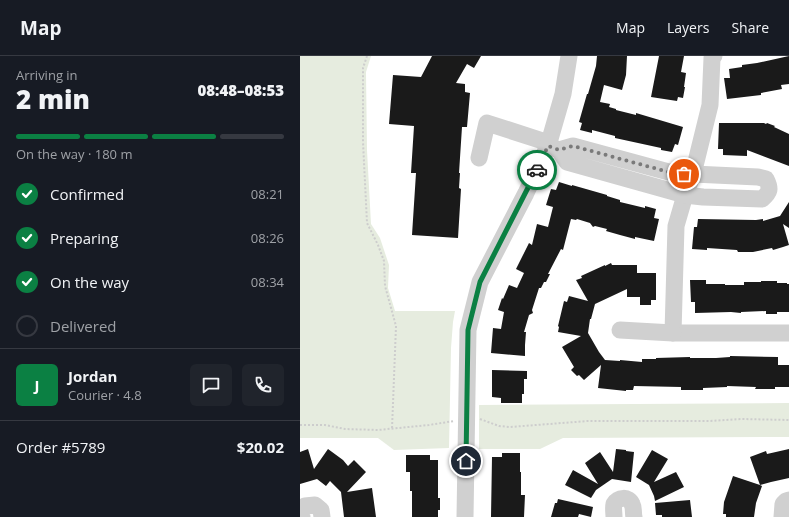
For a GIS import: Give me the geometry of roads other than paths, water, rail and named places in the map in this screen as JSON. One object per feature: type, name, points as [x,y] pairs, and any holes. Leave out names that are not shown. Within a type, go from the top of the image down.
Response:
[{"type":"street","points":[[465,517],[468,330],[480,282],[552,146],[569,56]]},
{"type":"street","points":[[673,333],[676,226],[693,174],[710,105],[712,58],[714,56]]},
{"type":"street","points":[[479,158],[487,123],[552,146],[573,146],[676,174],[758,177],[766,179],[770,186],[768,193],[762,199],[685,195],[567,162],[552,146]]},
{"type":"street","points":[[620,330],[673,333],[789,333]]},
{"type":"street","points":[[614,517],[613,506],[620,498],[625,498],[633,505],[634,517]]},
{"type":"street","points":[[782,517],[783,504],[789,500]]},
{"type":"street","points":[[302,517],[305,506],[315,505],[321,510],[322,517]]}]
